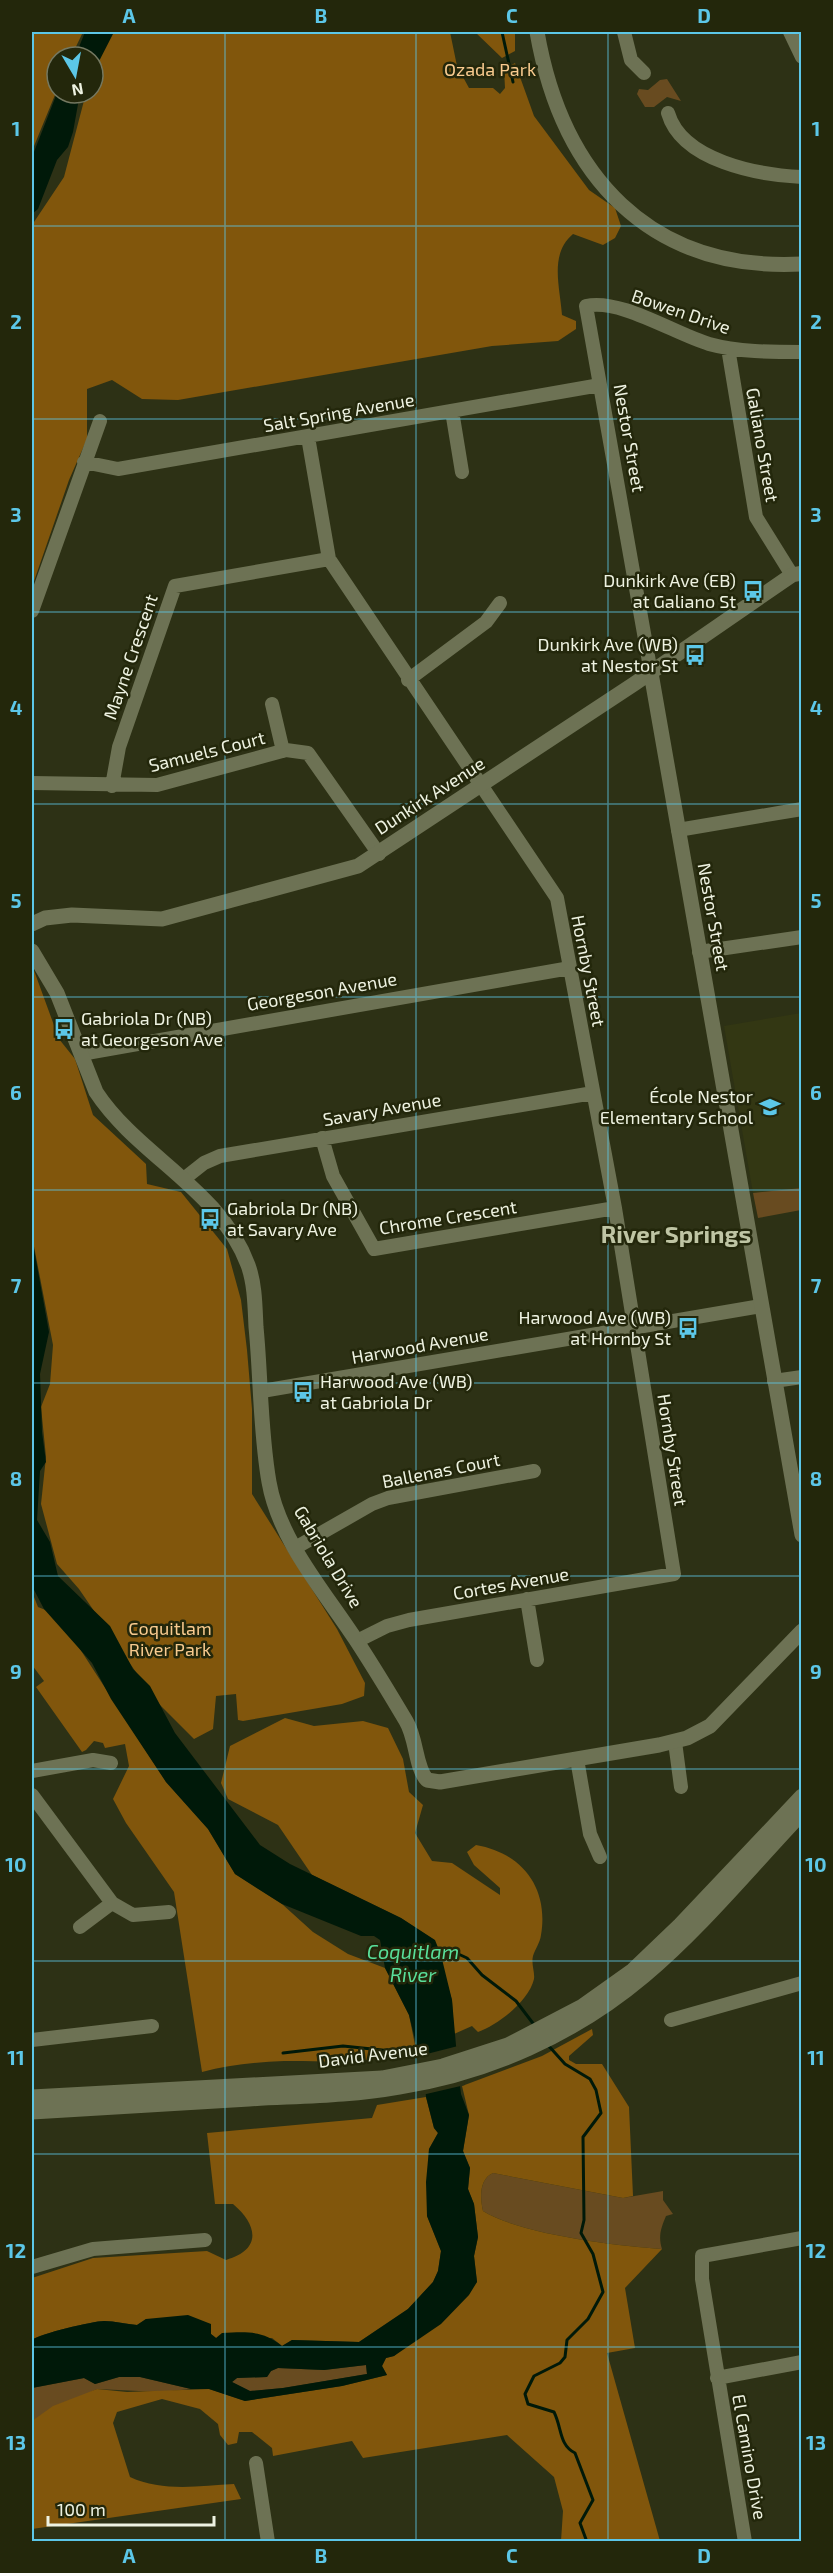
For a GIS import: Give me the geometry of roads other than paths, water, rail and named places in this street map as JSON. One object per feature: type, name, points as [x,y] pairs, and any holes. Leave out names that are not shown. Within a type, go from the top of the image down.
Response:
[{"type":"street","points":[[537,32],[546,76],[569,134],[588,165],[623,208],[671,241],[701,254],[764,265],[801,264]]},
{"type":"street","points":[[624,32],[631,60],[644,73]]},
{"type":"street","points":[[790,32],[801,57]]},
{"type":"street","points":[[668,113],[672,125],[696,147],[719,161],[748,172],[801,177]]},
{"type":"street","name":"Bowen Drive","points":[[586,306],[597,304],[618,309],[692,338],[728,348],[801,352]]},
{"type":"street","name":"Nestor Street","points":[[586,306],[801,1535]]},
{"type":"street","name":"Galiano Street","points":[[728,348],[756,517],[796,574]]},
{"type":"street","name":"Salt Spring Avenue","points":[[84,462],[118,469],[600,385]]},
{"type":"street","points":[[452,411],[462,472]]},
{"type":"street","points":[[32,611],[99,421]]},
{"type":"street","name":"Hornby Street","points":[[308,437],[329,559],[556,898],[615,1208],[674,1574]]},
{"type":"street","name":"Mayne Crescent","points":[[112,786],[118,747],[175,586],[329,559]]},
{"type":"street","name":"Dunkirk Avenue","points":[[32,924],[64,915],[162,919],[349,870],[379,854],[796,574]]},
{"type":"street","points":[[408,680],[486,622],[500,603]]},
{"type":"street","name":"Samuels Court","points":[[272,704],[283,751]]},
{"type":"street","name":"Samuels Court","points":[[32,783],[145,786],[172,782],[296,749],[308,753],[379,854]]},
{"type":"street","points":[[678,830],[801,809]]},
{"type":"street","points":[[699,952],[801,937]]},
{"type":"street","name":"Gabriola Drive","points":[[32,951],[57,993],[96,1092],[114,1118],[185,1178],[233,1236],[248,1265],[253,1284],[271,1494],[295,1548],[409,1725],[423,1775],[427,1780],[440,1782],[675,1742],[701,1732],[718,1720],[801,1631]]},
{"type":"street","name":"Georgeson Avenue","points":[[81,1054],[570,968]]},
{"type":"street","name":"Savary Avenue","points":[[185,1178],[204,1163],[220,1156],[592,1093]]},
{"type":"street","name":"Chrome Crescent","points":[[322,1138],[333,1176],[374,1249],[615,1208]]},
{"type":"street","name":"Harwood Avenue","points":[[262,1391],[761,1306]]},
{"type":"street","points":[[774,1381],[801,1377]]},
{"type":"street","name":"Ballenas Court","points":[[295,1548],[372,1504],[387,1498],[534,1471]]},
{"type":"street","name":"Cortes Avenue","points":[[357,1641],[387,1626],[409,1620],[674,1574]]},
{"type":"street","points":[[527,1599],[537,1659]]},
{"type":"street","points":[[675,1742],[681,1787]]},
{"type":"street","points":[[576,1759],[590,1834],[600,1857]]},
{"type":"street","points":[[32,1771],[93,1760],[111,1764]]},
{"type":"street","points":[[32,1794],[112,1903],[133,1915],[169,1912]]},
{"type":"street","name":"David Avenue","points":[[584,2012],[657,1948],[801,1796]]},
{"type":"street","name":"David Avenue","points":[[32,2112],[362,2086],[486,2053],[584,2012],[628,1989],[666,1957],[801,1813]]},
{"type":"street","points":[[80,1927],[112,1903]]},
{"type":"street","points":[[671,2020],[801,1983]]},
{"type":"street","points":[[32,2040],[152,2026]]},
{"type":"street","name":"David Avenue","points":[[32,2097],[362,2086]]},
{"type":"street","name":"El Camino Drive","points":[[745,2541],[702,2280],[702,2256],[801,2238]]},
{"type":"street","points":[[32,2267],[93,2249],[205,2240]]},
{"type":"street","name":"El Camino Drive","points":[[717,2378],[801,2362]]},
{"type":"street","points":[[256,2463],[268,2541]]},
{"type":"water","points":[[85,32],[114,32],[105,50],[105,45],[80,45]]},
{"type":"water","points":[[52,105],[78,105],[68,147],[57,160],[38,209],[32,214],[32,157]]},
{"type":"water","name":"Coquitlam River","points":[[32,1238],[49,1332],[40,1374],[42,1432],[46,1462],[40,1471],[37,1520],[50,1542],[58,1576],[110,1626],[133,1669],[150,1686],[175,1733],[260,1845],[290,1864],[401,1918],[435,1940],[441,1955],[452,2000],[461,2094],[469,2115],[463,2151],[470,2168],[468,2189],[474,2204],[478,2237],[474,2256],[477,2282],[469,2295],[441,2324],[394,2356],[386,2358],[382,2366],[387,2375],[342,2386],[245,2401],[209,2389],[191,2389],[140,2377],[119,2377],[95,2384],[84,2378],[32,2388],[32,2340],[55,2331],[104,2321],[137,2325],[146,2319],[188,2315],[211,2324],[211,2334],[216,2338],[222,2333],[247,2332],[268,2337],[282,2346],[292,2340],[359,2342],[408,2309],[433,2282],[438,2271],[441,2251],[427,2216],[426,2182],[429,2149],[438,2133],[434,2128],[426,2097],[424,2076],[409,2015],[385,1968],[380,1940],[374,1936],[361,1936],[282,1904],[235,1874],[208,1829],[166,1782],[111,1699],[92,1663],[44,1609],[32,1586]],"holes":[[[366,2365],[367,2374],[250,2391],[232,2382],[237,2378],[267,2377],[271,2371],[278,2368],[324,2370]]]},
{"type":"waterway","points":[[502,32],[513,82]]},
{"type":"waterway","name":"Coquitlam River","points":[[437,1953],[454,1952],[467,1958],[482,1975],[516,2001],[535,2026]]},
{"type":"waterway","points":[[547,2044],[565,2064],[590,2079],[596,2090],[601,2113],[583,2137],[584,2220],[581,2233],[593,2254],[603,2292],[588,2319],[567,2340],[565,2357],[560,2363],[534,2376],[525,2394],[528,2404],[554,2412],[563,2441],[575,2453],[593,2500],[580,2523],[587,2542]]},
{"type":"waterway","points":[[283,2053],[343,2046],[391,2051]]},
{"type":"waterway","points":[[403,2053],[419,2050]]},
{"type":"place","name":"Dunkirk Ave (EB) at Galiano St","points":[[753,591]]},
{"type":"place","name":"Dunkirk Ave (WB) at Nestor St","points":[[695,655]]},
{"type":"place","name":"Gabriola Dr (NB) at Georgeson Ave","points":[[64,1029]]},
{"type":"place","name":"École Nestor Elementary School","points":[[770,1107]]},
{"type":"place","name":"Gabriola Dr (NB) at Savary Ave","points":[[210,1219]]},
{"type":"place","name":"Harwood Ave (WB) at Hornby St","points":[[688,1328]]},
{"type":"place","name":"Harwood Ave (WB) at Gabriola Dr","points":[[303,1392]]},
{"type":"district","name":"River Springs","points":[[676,1235]]},
{"type":"park label","name":"Ozada Park","points":[[490,70]]},
{"type":"park label","name":"Coquitlam River Park","points":[[170,1639]]}]
